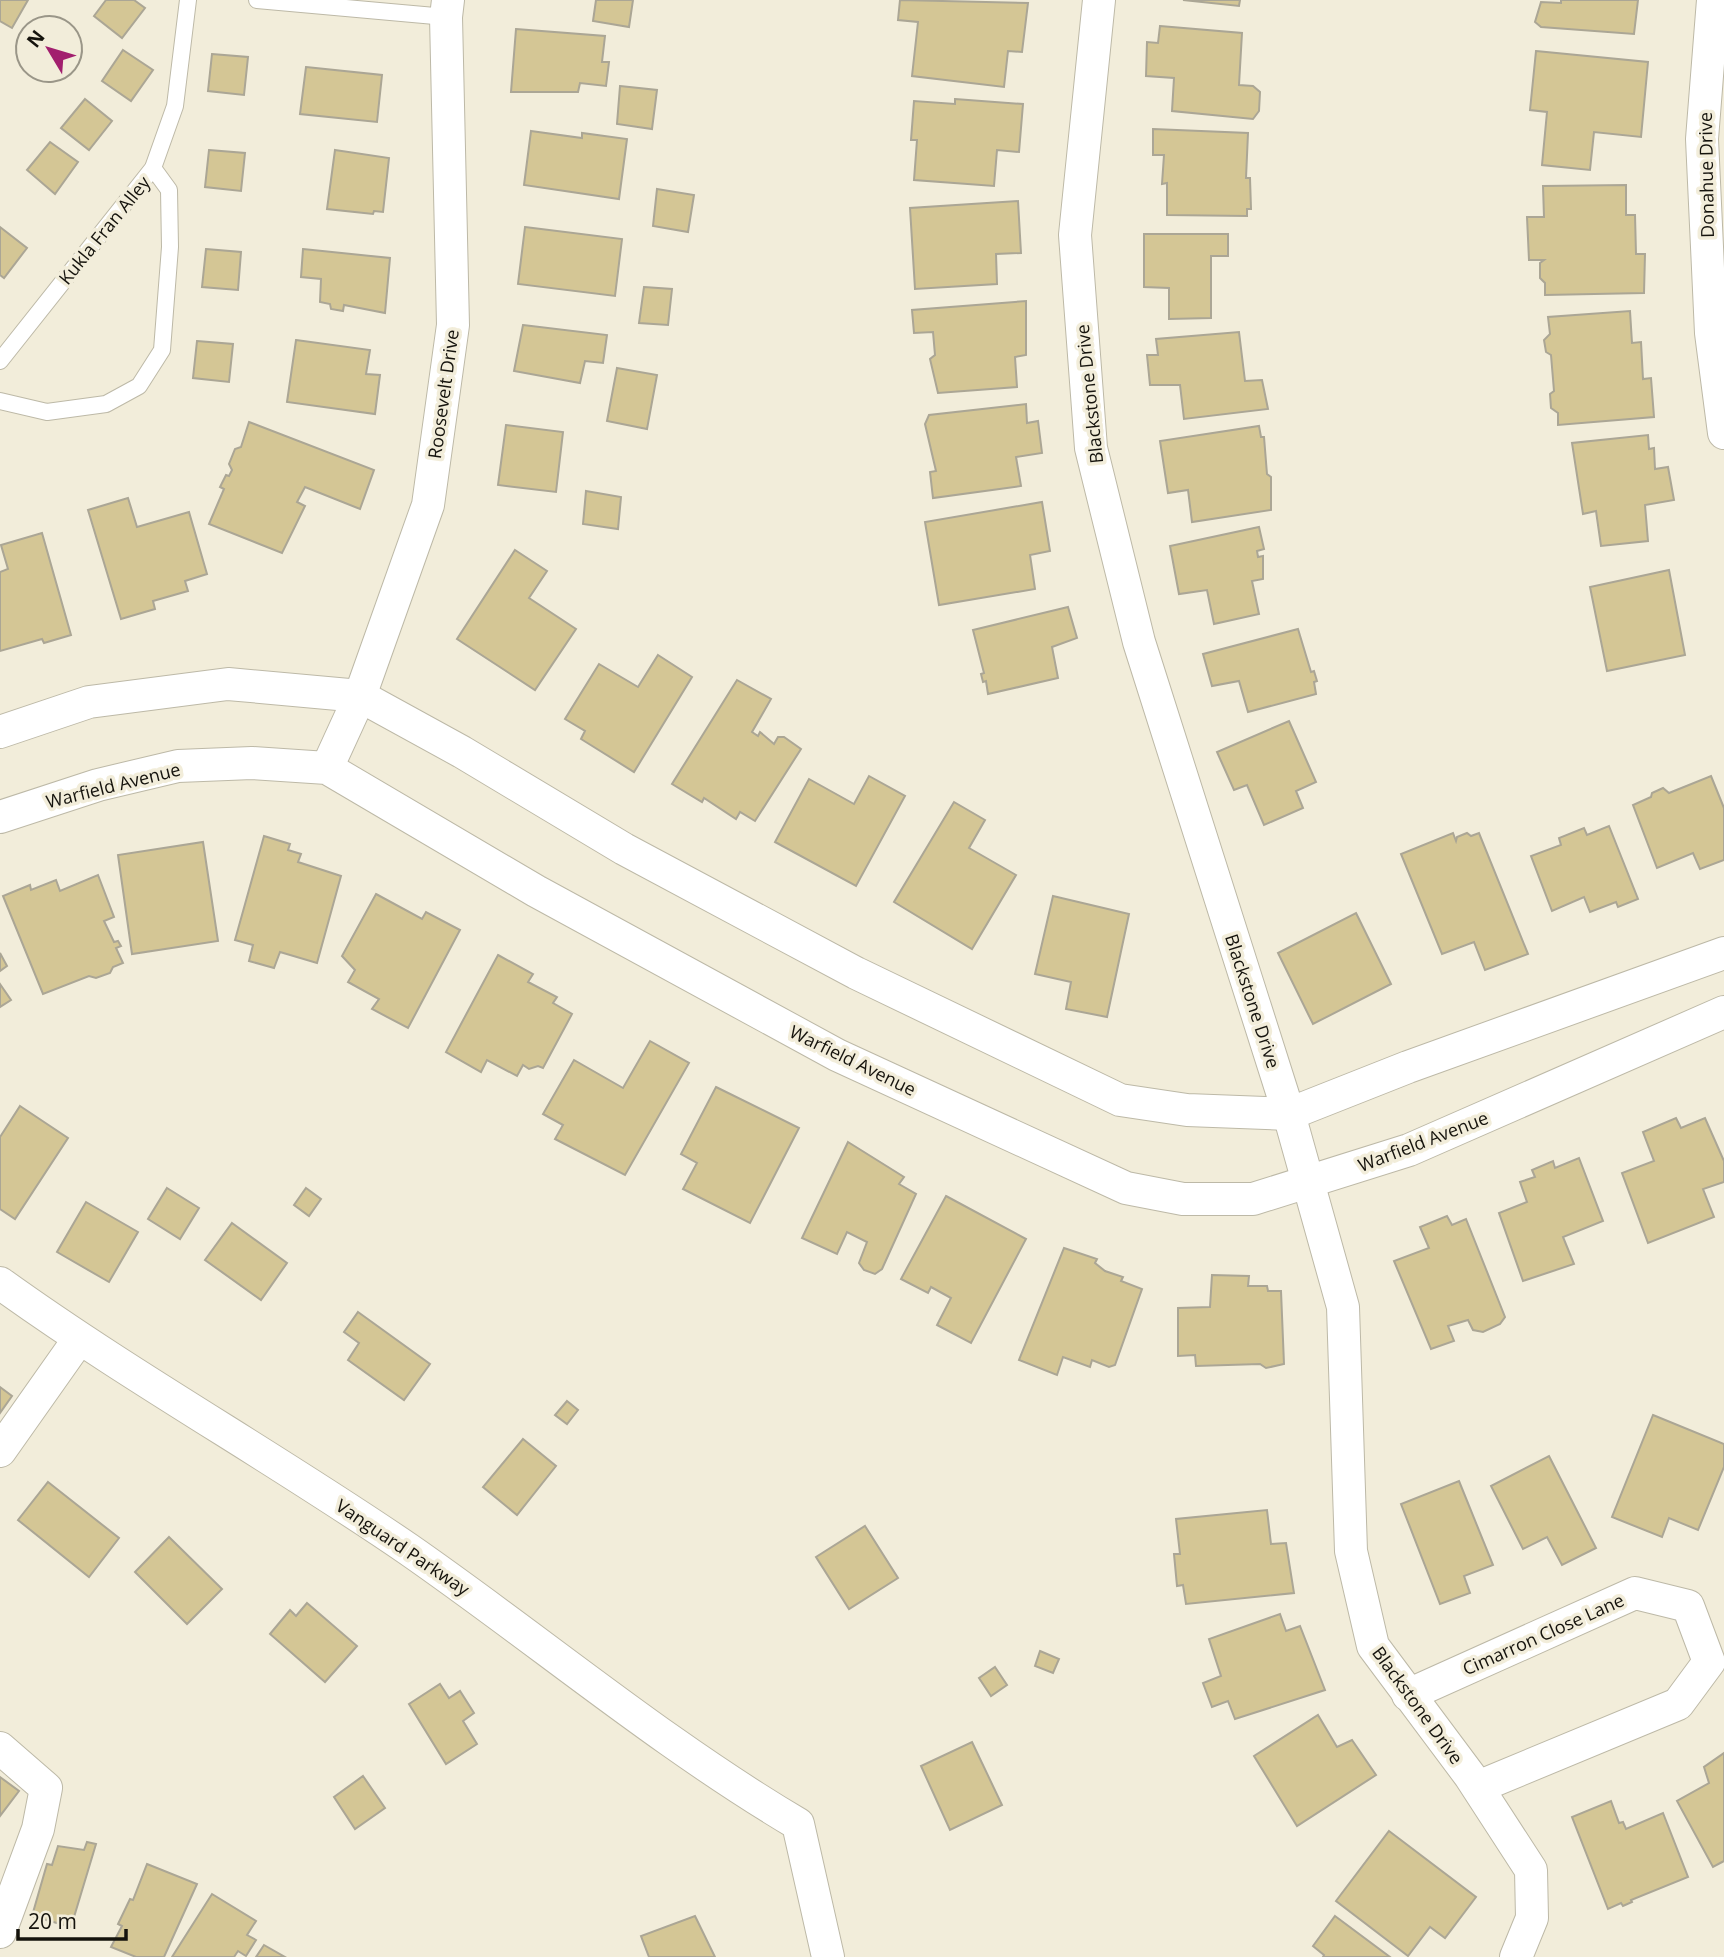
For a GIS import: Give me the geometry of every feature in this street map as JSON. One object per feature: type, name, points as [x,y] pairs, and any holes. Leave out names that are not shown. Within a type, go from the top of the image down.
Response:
[{"type":"street","name":"Blackstone Drive","points":[[1099,0],[1075,235],[1091,448],[1139,642],[1289,1114],[1343,1307],[1351,1551],[1373,1646],[1478,1787],[1531,1870],[1532,1918],[1516,1957]]},
{"type":"street","name":"Donahue Drive","points":[[1713,0],[1702,139],[1711,333],[1724,433]]},
{"type":"street","name":"Roosevelt Drive","points":[[327,768],[360,696],[428,505],[453,325],[447,9]]},
{"type":"street","points":[[0,732],[89,702],[229,684],[360,696],[462,752],[624,849],[843,966],[1120,1101],[1187,1110],[1289,1114],[1408,1067],[1724,953]]},
{"type":"street","name":"Warfield Avenue","points":[[0,817],[98,785],[178,765],[252,763],[327,768],[536,891],[837,1055],[1126,1188],[1183,1199],[1254,1199],[1409,1150],[1724,1012]]},
{"type":"street","name":"Vanguard Parkway","points":[[0,1283],[79,1339],[383,1532],[471,1593],[734,1786],[798,1824],[828,1957]]},
{"type":"street","points":[[0,1451],[79,1339]]},
{"type":"street","name":"Cimarron Close Lane","points":[[1408,1695],[1634,1592],[1688,1606],[1709,1662],[1678,1704],[1478,1787]]},
{"type":"street","points":[[0,1748],[46,1788],[38,1829],[0,1932]]},
{"type":"lane","name":"Kukla Fran Alley","points":[[0,361],[153,168],[175,106],[188,0]]},
{"type":"lane","points":[[257,0],[447,9]]},
{"type":"lane","points":[[0,401],[47,412],[106,404],[139,386],[162,350],[170,247],[169,190],[153,168]]},
{"type":"building","points":[[0,0],[28,0],[20,14],[14,14],[12,28],[0,21]]},
{"type":"building","points":[[106,0],[134,0],[145,8],[122,38],[94,16]]},
{"type":"building","points":[[596,0],[633,0],[629,27],[593,21]]},
{"type":"building","points":[[900,0],[1028,3],[1022,52],[1008,51],[1004,87],[912,76],[918,22],[898,20]]},
{"type":"building","points":[[1183,0],[1240,0],[1239,6]]},
{"type":"building","points":[[1561,0],[1638,0],[1634,34],[1541,27],[1535,22],[1541,2],[1561,3]]},
{"type":"building","points":[[1160,26],[1242,33],[1239,85],[1253,86],[1260,92],[1259,111],[1253,119],[1172,111],[1174,78],[1146,76],[1147,42],[1158,43]]},
{"type":"building","points":[[516,29],[605,36],[602,62],[609,62],[606,86],[580,83],[578,92],[511,92]]},
{"type":"building","points":[[123,50],[153,70],[131,101],[102,81]]},
{"type":"building","points":[[1536,51],[1648,62],[1641,137],[1594,132],[1590,170],[1542,165],[1547,112],[1530,110]]},
{"type":"building","points":[[212,54],[248,57],[244,95],[208,91]]},
{"type":"building","points":[[306,67],[382,75],[377,122],[300,114]]},
{"type":"building","points":[[620,86],[657,90],[652,129],[617,124]]},
{"type":"building","points":[[85,99],[112,121],[89,150],[61,128]]},
{"type":"building","points":[[955,99],[1023,104],[1019,152],[997,150],[994,186],[914,180],[917,140],[911,140],[914,101],[955,104]]},
{"type":"building","points":[[1153,129],[1248,133],[1246,178],[1250,178],[1251,209],[1247,209],[1247,216],[1167,215],[1167,183],[1162,184],[1164,155],[1153,155]]},
{"type":"building","points":[[531,131],[582,138],[582,133],[627,139],[619,199],[524,185]]},
{"type":"building","points":[[50,142],[78,162],[55,194],[27,170]]},
{"type":"building","points":[[209,150],[245,153],[241,191],[205,187]]},
{"type":"building","points":[[335,150],[389,158],[383,212],[374,211],[373,214],[327,209]]},
{"type":"building","points":[[1626,185],[1626,215],[1635,215],[1636,254],[1645,254],[1644,293],[1545,295],[1545,283],[1540,278],[1540,263],[1544,260],[1529,260],[1527,217],[1544,217],[1543,186]]},
{"type":"building","points":[[657,189],[694,195],[688,232],[653,226]]},
{"type":"building","points":[[1018,201],[1021,253],[996,254],[997,284],[915,289],[910,208]]},
{"type":"building","points":[[0,227],[27,248],[4,278],[0,275]]},
{"type":"building","points":[[525,227],[622,239],[615,296],[518,284]]},
{"type":"building","points":[[1144,234],[1228,234],[1228,256],[1211,256],[1211,318],[1169,319],[1169,288],[1144,287]]},
{"type":"building","points":[[206,249],[241,252],[238,290],[202,287]]},
{"type":"building","points":[[303,249],[390,258],[385,313],[344,305],[343,311],[331,309],[330,304],[320,302],[321,279],[301,277]]},
{"type":"building","points":[[644,287],[672,289],[668,325],[639,323]]},
{"type":"building","points":[[1026,301],[1026,355],[1015,357],[1017,387],[938,393],[930,359],[935,355],[933,332],[914,333],[912,310]]},
{"type":"building","points":[[1630,311],[1632,343],[1641,342],[1643,379],[1651,378],[1654,417],[1558,425],[1558,413],[1551,408],[1550,394],[1554,391],[1551,355],[1546,352],[1544,340],[1550,334],[1548,317]]},
{"type":"building","points":[[523,325],[607,335],[603,363],[585,361],[580,383],[514,371]]},
{"type":"building","points":[[1239,332],[1245,381],[1262,380],[1268,409],[1184,419],[1180,385],[1150,385],[1147,355],[1158,355],[1156,339]]},
{"type":"building","points":[[296,340],[370,350],[366,374],[380,375],[375,414],[287,402]]},
{"type":"building","points":[[197,341],[233,344],[229,382],[193,378]]},
{"type":"building","points":[[617,368],[657,375],[647,429],[607,421]]},
{"type":"building","points":[[1026,404],[1027,423],[1038,421],[1042,453],[1016,457],[1021,486],[933,498],[930,472],[936,471],[925,424],[929,415]]},
{"type":"building","points":[[249,422],[374,470],[360,509],[305,487],[297,502],[305,506],[282,553],[209,524],[224,489],[220,487],[232,470],[229,464],[235,449],[241,447]]},
{"type":"building","points":[[506,425],[563,432],[556,492],[498,485]]},
{"type":"building","points":[[1259,426],[1261,437],[1264,437],[1267,474],[1271,477],[1271,510],[1192,522],[1188,490],[1168,493],[1160,441]]},
{"type":"building","points":[[1648,435],[1649,449],[1654,448],[1655,469],[1668,467],[1674,500],[1645,505],[1648,541],[1601,546],[1596,511],[1583,514],[1572,443]]},
{"type":"building","points":[[586,491],[621,497],[618,529],[583,524]]},
{"type":"building","points":[[128,498],[137,527],[189,512],[207,574],[185,581],[188,591],[153,601],[155,609],[121,619],[88,510]]},
{"type":"building","points":[[1042,502],[1050,551],[1030,555],[1035,589],[939,605],[925,522]]},
{"type":"building","points":[[1259,527],[1264,549],[1257,551],[1258,557],[1263,556],[1263,579],[1252,581],[1259,614],[1214,624],[1207,590],[1179,594],[1170,546]]},
{"type":"building","points":[[42,533],[71,635],[44,643],[42,639],[0,651],[0,572],[8,569],[1,545]]},
{"type":"building","points":[[515,550],[547,571],[529,598],[576,629],[535,690],[457,639]]},
{"type":"building","points":[[1669,570],[1685,655],[1607,671],[1590,587]]},
{"type":"building","points":[[1068,607],[1077,638],[1052,647],[1058,678],[988,694],[986,681],[983,682],[981,674],[984,673],[973,630]]},
{"type":"building","points":[[1298,629],[1311,672],[1314,671],[1317,681],[1314,682],[1316,694],[1248,712],[1239,681],[1212,686],[1203,654]]},
{"type":"building","points":[[658,655],[692,677],[634,772],[581,739],[585,731],[565,719],[599,664],[638,687]]},
{"type":"building","points":[[737,680],[771,699],[752,732],[758,736],[760,732],[774,744],[778,737],[784,737],[801,749],[755,821],[740,812],[736,819],[704,798],[702,802],[672,784]]},
{"type":"building","points":[[1289,721],[1316,782],[1296,791],[1303,808],[1264,825],[1247,785],[1234,790],[1217,752]]},
{"type":"building","points":[[869,776],[905,796],[856,886],[775,842],[809,779],[854,804]]},
{"type":"building","points":[[1711,776],[1724,808],[1724,860],[1700,869],[1693,853],[1657,868],[1633,805],[1663,788],[1669,793]]},
{"type":"building","points":[[954,802],[985,820],[969,848],[1016,875],[972,949],[894,902]]},
{"type":"building","points":[[1609,826],[1638,899],[1618,907],[1616,902],[1590,912],[1584,897],[1552,911],[1531,856],[1561,845],[1559,838],[1584,828],[1587,835]]},
{"type":"building","points":[[1453,833],[1456,841],[1457,837],[1467,833],[1471,836],[1479,833],[1528,954],[1485,970],[1474,942],[1442,954],[1401,854]]},
{"type":"building","points":[[264,836],[290,844],[288,850],[301,854],[298,862],[341,876],[317,963],[280,952],[274,968],[249,961],[253,945],[235,940]]},
{"type":"building","points":[[203,842],[218,941],[132,954],[118,855]]},
{"type":"building","points":[[98,875],[114,917],[104,921],[114,942],[118,941],[121,946],[116,948],[123,963],[113,967],[110,973],[96,978],[89,976],[43,994],[3,896],[30,885],[31,890],[56,880],[60,891]]},
{"type":"building","points":[[376,894],[422,919],[426,912],[460,930],[408,1028],[372,1009],[379,999],[348,982],[355,970],[342,956]]},
{"type":"building","points":[[1053,896],[1129,914],[1107,1017],[1066,1009],[1071,982],[1035,974]]},
{"type":"building","points":[[1356,913],[1391,984],[1313,1024],[1278,953]]},
{"type":"building","points":[[0,953],[7,966],[0,971]]},
{"type":"building","points":[[498,955],[533,974],[528,982],[557,997],[553,1003],[572,1014],[543,1068],[538,1066],[529,1069],[523,1065],[517,1076],[487,1060],[481,1072],[446,1052]]},
{"type":"building","points":[[0,984],[11,1000],[0,1007]]},
{"type":"building","points":[[650,1041],[689,1063],[625,1175],[555,1139],[563,1125],[543,1114],[574,1060],[623,1088]]},
{"type":"building","points":[[716,1087],[799,1128],[750,1223],[683,1189],[697,1163],[681,1154]]},
{"type":"building","points":[[20,1106],[68,1138],[15,1219],[0,1209],[0,1137]]},
{"type":"building","points":[[1676,1118],[1681,1128],[1705,1118],[1724,1161],[1724,1182],[1703,1189],[1714,1217],[1648,1243],[1622,1173],[1654,1161],[1643,1132]]},
{"type":"building","points":[[848,1142],[904,1177],[899,1184],[916,1194],[882,1269],[875,1274],[864,1270],[859,1263],[867,1242],[847,1232],[837,1254],[802,1238]]},
{"type":"building","points":[[1579,1158],[1603,1221],[1563,1237],[1574,1264],[1523,1281],[1499,1213],[1527,1202],[1520,1182],[1535,1177],[1532,1170],[1553,1161],[1555,1168]]},
{"type":"building","points":[[167,1188],[199,1208],[180,1239],[148,1219]]},
{"type":"building","points":[[306,1188],[321,1199],[309,1216],[294,1205]]},
{"type":"building","points":[[946,1196],[1026,1239],[971,1343],[937,1325],[951,1298],[931,1287],[928,1293],[901,1279]]},
{"type":"building","points":[[86,1202],[138,1232],[109,1282],[57,1252]]},
{"type":"building","points":[[1447,1216],[1452,1225],[1466,1219],[1505,1317],[1500,1324],[1483,1332],[1473,1330],[1468,1320],[1448,1326],[1454,1341],[1431,1349],[1394,1261],[1429,1248],[1420,1227]]},
{"type":"building","points":[[232,1223],[287,1263],[261,1300],[205,1260]]},
{"type":"building","points":[[1064,1248],[1097,1259],[1095,1263],[1105,1271],[1123,1277],[1121,1281],[1142,1289],[1115,1365],[1109,1367],[1092,1360],[1090,1367],[1063,1357],[1057,1375],[1019,1360]]},
{"type":"building","points":[[1212,1275],[1249,1276],[1248,1286],[1267,1286],[1268,1291],[1281,1291],[1284,1364],[1266,1368],[1260,1364],[1196,1366],[1195,1355],[1178,1356],[1178,1308],[1210,1307]]},
{"type":"building","points":[[358,1312],[430,1364],[404,1400],[348,1360],[359,1343],[344,1332]]},
{"type":"building","points":[[0,1387],[12,1396],[0,1413]]},
{"type":"building","points":[[567,1401],[578,1410],[567,1424],[555,1415]]},
{"type":"building","points":[[1653,1415],[1724,1444],[1724,1467],[1698,1530],[1669,1518],[1662,1537],[1612,1517]]},
{"type":"building","points":[[523,1439],[556,1466],[517,1515],[483,1487]]},
{"type":"building","points":[[1549,1456],[1596,1548],[1562,1565],[1547,1537],[1523,1549],[1491,1486]]},
{"type":"building","points":[[1459,1481],[1493,1565],[1464,1576],[1470,1593],[1440,1604],[1401,1504]]},
{"type":"building","points":[[48,1482],[119,1538],[89,1577],[18,1520]]},
{"type":"building","points":[[1267,1510],[1271,1544],[1286,1543],[1294,1593],[1186,1604],[1183,1585],[1177,1586],[1174,1554],[1180,1554],[1176,1519]]},
{"type":"building","points":[[865,1526],[898,1578],[849,1609],[816,1557]]},
{"type":"building","points":[[169,1537],[222,1589],[187,1624],[135,1572]]},
{"type":"building","points":[[307,1603],[357,1646],[325,1682],[270,1634],[290,1610],[296,1616]]},
{"type":"building","points":[[1280,1614],[1286,1631],[1300,1626],[1325,1690],[1235,1719],[1228,1701],[1212,1707],[1203,1683],[1221,1676],[1209,1639]]},
{"type":"building","points":[[1040,1651],[1059,1659],[1053,1673],[1035,1666]]},
{"type":"building","points":[[995,1667],[1007,1685],[991,1696],[979,1678]]},
{"type":"building","points":[[440,1684],[449,1698],[460,1691],[474,1713],[463,1721],[477,1744],[446,1764],[409,1704]]},
{"type":"building","points":[[1318,1715],[1337,1747],[1352,1740],[1376,1775],[1297,1826],[1254,1756]]},
{"type":"building","points":[[972,1742],[1002,1805],[950,1830],[921,1766]]},
{"type":"building","points":[[1724,1753],[1724,1861],[1713,1867],[1677,1801],[1709,1783],[1704,1767]]},
{"type":"building","points":[[363,1776],[385,1808],[355,1829],[334,1797]]},
{"type":"building","points":[[0,1777],[19,1791],[0,1816]]},
{"type":"building","points":[[1611,1801],[1619,1823],[1623,1822],[1626,1829],[1663,1813],[1688,1877],[1631,1900],[1632,1902],[1623,1906],[1621,1903],[1608,1909],[1572,1817]]},
{"type":"building","points":[[1389,1831],[1476,1897],[1445,1938],[1430,1927],[1408,1956],[1336,1901]]},
{"type":"building","points":[[87,1842],[96,1844],[71,1927],[32,1916],[47,1864],[52,1865],[58,1846],[84,1850]]},
{"type":"building","points":[[147,1864],[197,1884],[164,1957],[136,1957],[111,1947],[122,1926],[118,1924],[130,1899],[133,1900]]},
{"type":"building","points":[[212,1894],[256,1921],[247,1935],[256,1940],[246,1956],[238,1951],[234,1957],[172,1957]]},
{"type":"building","points":[[695,1916],[715,1957],[649,1957],[641,1936]]},
{"type":"building","points":[[1335,1916],[1390,1957],[1323,1957],[1313,1946]]},
{"type":"building","points":[[264,1945],[285,1957],[256,1957]]}]
